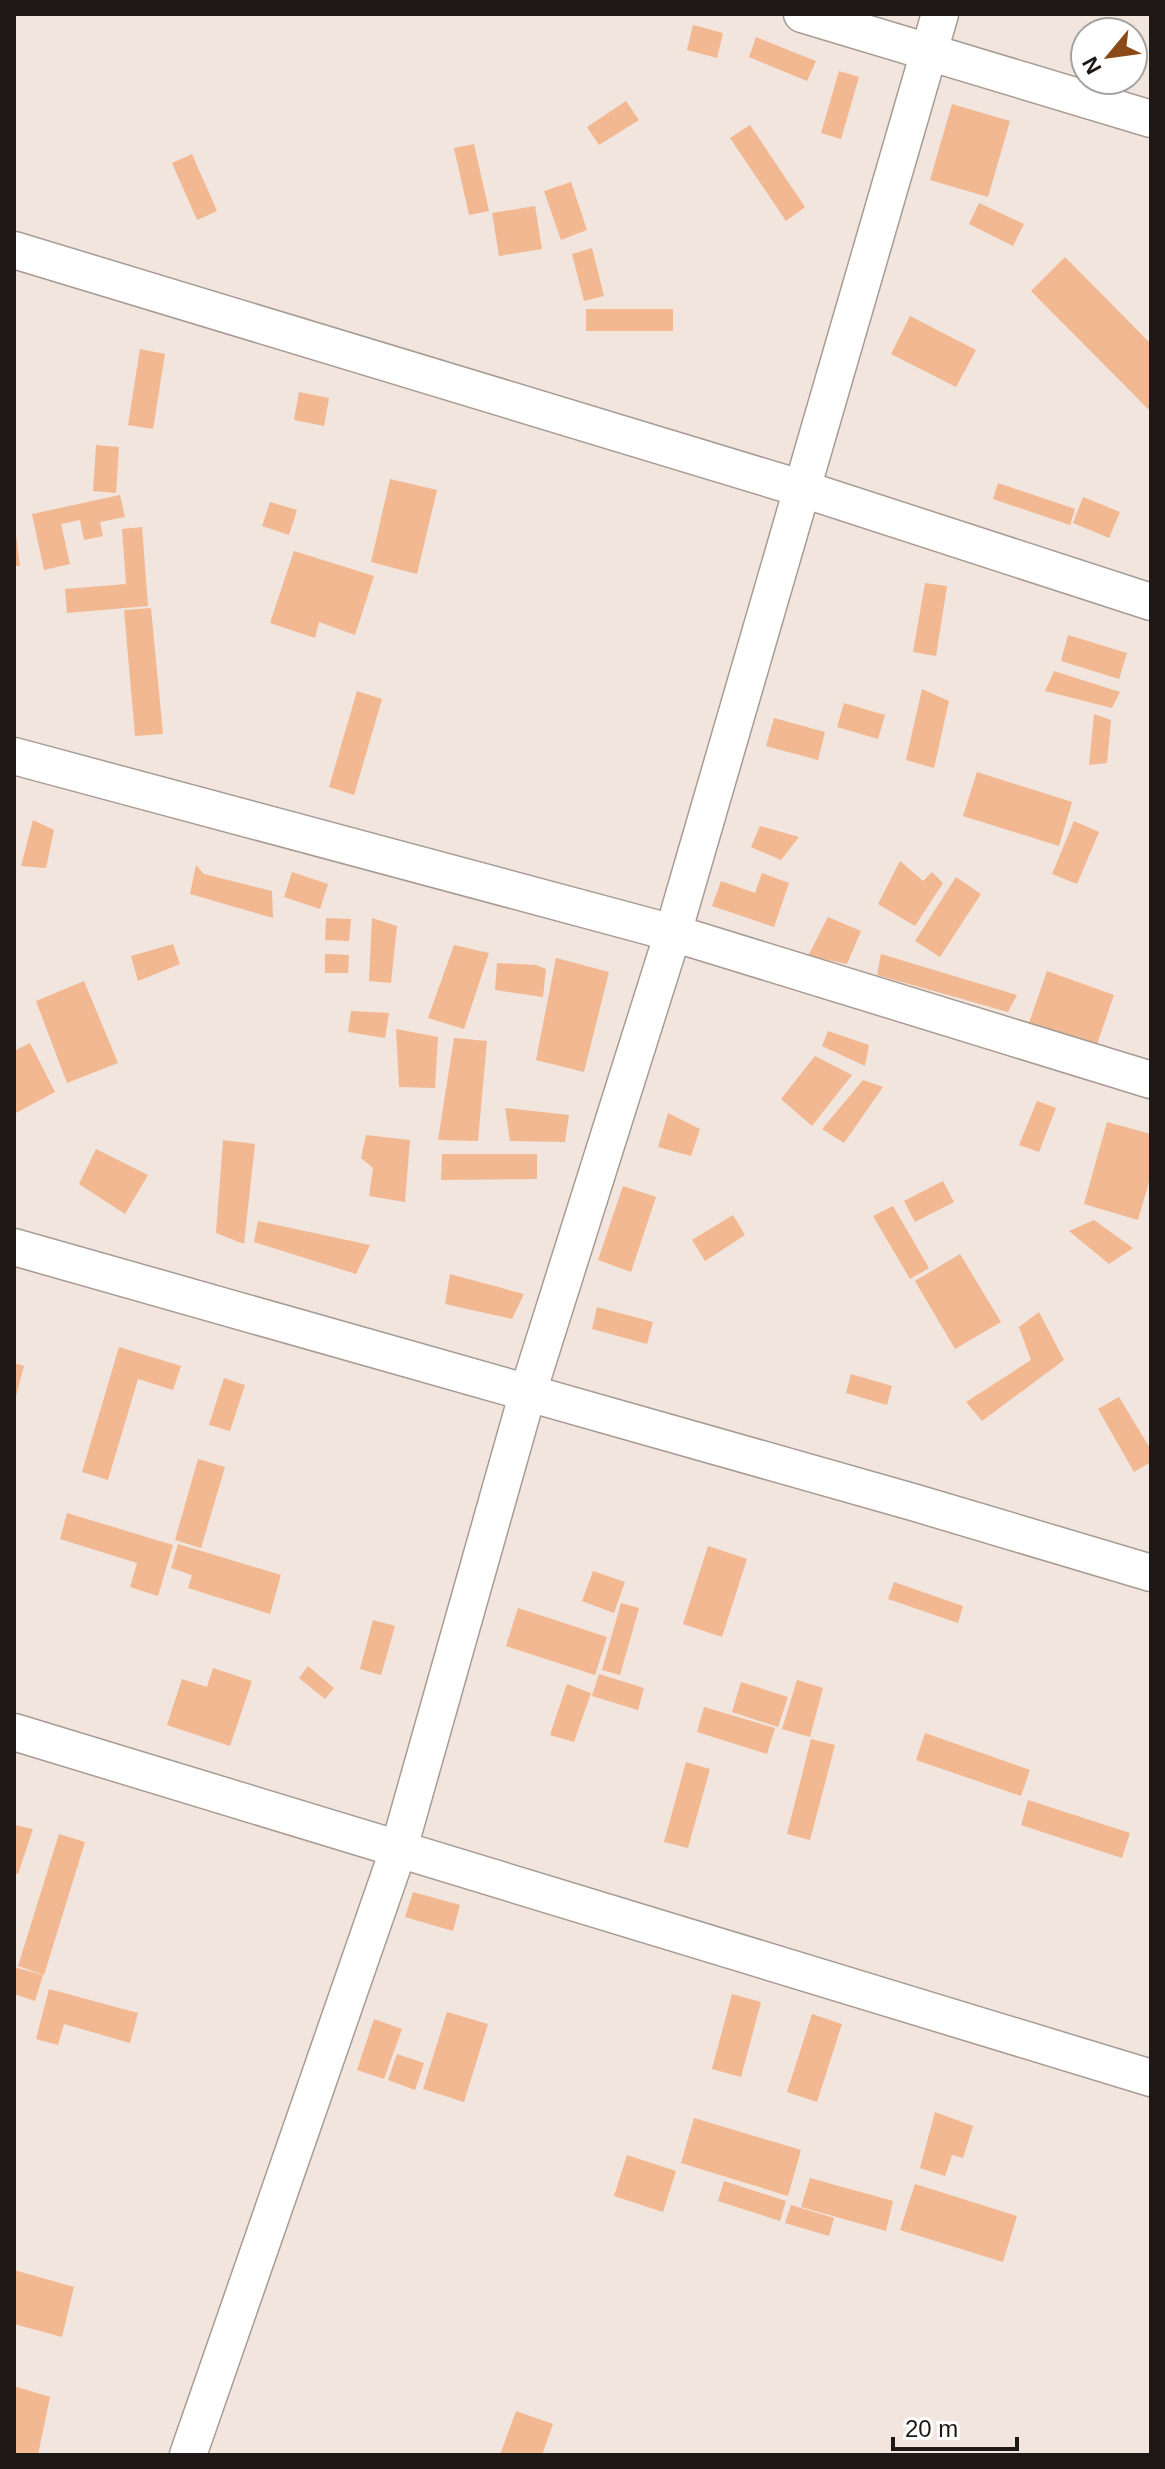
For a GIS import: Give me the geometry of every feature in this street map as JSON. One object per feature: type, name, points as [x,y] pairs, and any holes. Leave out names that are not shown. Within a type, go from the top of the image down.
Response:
[{"type":"street","points":[[802,14],[928,55],[1151,119]]},
{"type":"street","points":[[188,2455],[399,1848],[528,1392],[673,933],[940,14]]},
{"type":"street","points":[[14,250],[803,489],[1151,602]]},
{"type":"street","points":[[14,756],[673,933],[1151,1080]]},
{"type":"street","points":[[14,1247],[1151,1573]]},
{"type":"street","points":[[14,1732],[1151,2078]]},
{"type":"building","points":[[693,25],[723,33],[717,58],[687,50]]},
{"type":"building","points":[[756,37],[816,61],[807,81],[749,57]]},
{"type":"building","points":[[839,71],[859,77],[841,139],[821,133]]},
{"type":"building","points":[[626,101],[639,120],[599,145],[587,127]]},
{"type":"building","points":[[952,104],[1010,121],[988,197],[930,180]]},
{"type":"building","points":[[750,125],[805,207],[786,221],[730,138]]},
{"type":"building","points":[[474,144],[489,211],[469,215],[454,148]]},
{"type":"building","points":[[192,154],[217,211],[197,220],[172,163]]},
{"type":"building","points":[[571,182],[587,230],[561,240],[544,191]]},
{"type":"building","points":[[979,203],[1024,224],[1013,246],[969,224]]},
{"type":"building","points":[[535,206],[542,249],[499,256],[492,213]]},
{"type":"building","points":[[592,248],[604,296],[584,301],[572,254]]},
{"type":"building","points":[[1065,257],[1151,344],[1151,412],[1031,291]]},
{"type":"building","points":[[586,309],[673,309],[673,331],[586,331]]},
{"type":"building","points":[[910,316],[976,350],[956,387],[891,354]]},
{"type":"building","points":[[140,349],[165,354],[153,429],[128,425]]},
{"type":"building","points":[[299,392],[329,398],[324,426],[294,420]]},
{"type":"building","points":[[96,445],[119,447],[116,493],[93,491]]},
{"type":"building","points":[[390,479],[437,490],[417,574],[371,562]]},
{"type":"building","points":[[998,483],[1075,509],[1070,525],[993,499]]},
{"type":"building","points":[[120,495],[125,517],[100,522],[103,536],[84,540],[80,520],[61,524],[70,564],[44,570],[32,514]]},
{"type":"building","points":[[1083,497],[1120,512],[1109,538],[1073,523]]},
{"type":"building","points":[[270,502],[297,510],[289,535],[262,526]]},
{"type":"building","points":[[14,519],[20,566],[14,566]]},
{"type":"building","points":[[142,527],[148,606],[67,613],[65,589],[126,584],[122,529]]},
{"type":"building","points":[[294,551],[374,576],[355,635],[319,622],[315,638],[270,623]]},
{"type":"building","points":[[925,583],[947,586],[936,656],[913,652]]},
{"type":"building","points":[[151,608],[163,734],[135,736],[124,610]]},
{"type":"building","points":[[1068,635],[1127,653],[1119,679],[1061,661]]},
{"type":"building","points":[[1054,671],[1120,692],[1112,708],[1045,691]]},
{"type":"building","points":[[922,689],[949,701],[934,768],[906,760]]},
{"type":"building","points":[[357,691],[382,699],[354,795],[329,787]]},
{"type":"building","points":[[844,703],[885,715],[878,739],[837,727]]},
{"type":"building","points":[[1094,714],[1111,720],[1107,763],[1089,765]]},
{"type":"building","points":[[774,718],[825,732],[818,760],[766,746]]},
{"type":"building","points":[[977,772],[1072,802],[1059,846],[963,816]]},
{"type":"building","points":[[33,820],[54,830],[46,868],[21,866]]},
{"type":"building","points":[[1074,821],[1099,832],[1077,884],[1052,874]]},
{"type":"building","points":[[760,826],[799,837],[781,860],[751,847]]},
{"type":"building","points":[[900,861],[923,881],[932,872],[943,883],[915,926],[878,904]]},
{"type":"building","points":[[196,865],[204,874],[272,891],[273,918],[190,894]]},
{"type":"building","points":[[292,872],[328,884],[320,909],[284,897]]},
{"type":"building","points":[[762,873],[789,883],[774,927],[712,906],[721,881],[755,893]]},
{"type":"building","points":[[956,877],[981,894],[940,957],[915,941]]},
{"type":"building","points":[[828,917],[861,931],[847,964],[808,956]]},
{"type":"building","points":[[326,918],[351,919],[349,941],[325,940]]},
{"type":"building","points":[[372,918],[397,926],[391,983],[369,981]]},
{"type":"building","points":[[173,944],[180,964],[138,981],[131,956]]},
{"type":"building","points":[[454,945],[489,953],[464,1029],[428,1018]]},
{"type":"building","points":[[325,954],[349,955],[348,973],[325,973]]},
{"type":"building","points":[[881,954],[1017,995],[1008,1012],[877,975]]},
{"type":"building","points":[[556,958],[609,972],[584,1072],[536,1060]]},
{"type":"building","points":[[497,963],[536,965],[546,969],[543,997],[495,990]]},
{"type":"building","points":[[1047,971],[1114,995],[1096,1047],[1029,1023]]},
{"type":"building","points":[[84,981],[118,1063],[67,1083],[36,1001]]},
{"type":"building","points":[[351,1011],[389,1013],[385,1038],[348,1032]]},
{"type":"building","points":[[396,1029],[438,1037],[435,1088],[399,1087]]},
{"type":"building","points":[[828,1031],[869,1045],[865,1066],[822,1046]]},
{"type":"building","points":[[454,1038],[487,1041],[478,1141],[438,1140]]},
{"type":"building","points":[[30,1043],[55,1092],[14,1114],[14,1051]]},
{"type":"building","points":[[815,1056],[852,1075],[812,1126],[781,1099]]},
{"type":"building","points":[[863,1080],[883,1087],[844,1143],[822,1129]]},
{"type":"building","points":[[1037,1101],[1056,1108],[1039,1152],[1019,1145]]},
{"type":"building","points":[[505,1108],[569,1115],[565,1142],[510,1141]]},
{"type":"building","points":[[668,1113],[700,1129],[691,1156],[658,1147]]},
{"type":"building","points":[[1107,1122],[1151,1134],[1151,1175],[1138,1220],[1084,1204]]},
{"type":"building","points":[[366,1135],[410,1140],[405,1202],[369,1196],[373,1168],[361,1158]]},
{"type":"building","points":[[223,1140],[255,1144],[244,1244],[216,1233]]},
{"type":"building","points":[[96,1149],[148,1175],[125,1214],[79,1184]]},
{"type":"building","points":[[442,1154],[537,1154],[537,1179],[441,1180]]},
{"type":"building","points":[[943,1181],[954,1202],[915,1222],[904,1201]]},
{"type":"building","points":[[623,1186],[656,1197],[631,1272],[598,1260]]},
{"type":"building","points":[[893,1206],[929,1268],[910,1279],[873,1216]]},
{"type":"building","points":[[733,1215],[745,1235],[705,1261],[692,1240]]},
{"type":"building","points":[[1094,1220],[1133,1248],[1109,1264],[1069,1231]]},
{"type":"building","points":[[258,1221],[370,1245],[356,1274],[254,1242]]},
{"type":"building","points":[[960,1254],[1001,1322],[955,1349],[915,1281]]},
{"type":"building","points":[[450,1274],[524,1294],[512,1319],[445,1304]]},
{"type":"building","points":[[597,1307],[653,1322],[647,1344],[592,1329]]},
{"type":"building","points":[[1039,1312],[1064,1360],[982,1421],[966,1402],[1031,1360],[1019,1327]]},
{"type":"building","points":[[119,1347],[181,1366],[173,1390],[138,1379],[108,1480],[82,1472]]},
{"type":"building","points":[[14,1363],[24,1366],[15,1400],[14,1400]]},
{"type":"building","points":[[851,1374],[892,1386],[887,1405],[846,1393]]},
{"type":"building","points":[[224,1378],[245,1385],[230,1431],[209,1425]]},
{"type":"building","points":[[1119,1397],[1151,1450],[1151,1462],[1134,1472],[1098,1409]]},
{"type":"building","points":[[198,1459],[225,1467],[201,1548],[175,1540]]},
{"type":"building","points":[[67,1513],[173,1545],[158,1596],[130,1587],[137,1563],[60,1539]]},
{"type":"building","points":[[178,1544],[281,1575],[270,1614],[188,1588],[192,1575],[171,1568]]},
{"type":"building","points":[[708,1546],[747,1559],[722,1637],[683,1624]]},
{"type":"building","points":[[593,1571],[625,1582],[614,1613],[582,1601]]},
{"type":"building","points":[[894,1582],[963,1606],[958,1623],[888,1599]]},
{"type":"building","points":[[621,1603],[639,1608],[620,1675],[602,1670]]},
{"type":"building","points":[[518,1608],[607,1637],[595,1675],[506,1646]]},
{"type":"building","points":[[373,1620],[395,1626],[381,1675],[360,1669]]},
{"type":"building","points":[[308,1666],[334,1688],[325,1699],[299,1678]]},
{"type":"building","points":[[213,1668],[252,1681],[230,1746],[167,1725],[182,1679],[207,1687]]},
{"type":"building","points":[[599,1674],[644,1688],[638,1710],[592,1696]]},
{"type":"building","points":[[797,1680],[823,1688],[810,1737],[782,1729]]},
{"type":"building","points":[[741,1682],[788,1697],[778,1727],[732,1712]]},
{"type":"building","points":[[567,1684],[591,1693],[574,1742],[550,1735]]},
{"type":"building","points":[[704,1707],[775,1728],[767,1754],[697,1732]]},
{"type":"building","points":[[925,1733],[1030,1770],[1021,1796],[916,1760]]},
{"type":"building","points":[[811,1739],[835,1745],[810,1840],[787,1834]]},
{"type":"building","points":[[686,1762],[710,1769],[688,1848],[664,1842]]},
{"type":"building","points":[[1028,1800],[1130,1833],[1122,1858],[1021,1825]]},
{"type":"building","points":[[14,1825],[33,1829],[18,1874],[14,1873]]},
{"type":"building","points":[[59,1834],[85,1842],[44,1975],[18,1966]]},
{"type":"building","points":[[413,1892],[460,1905],[453,1931],[405,1917]]},
{"type":"building","points":[[14,1967],[43,1975],[35,2001],[14,1994]]},
{"type":"building","points":[[49,1989],[138,2013],[130,2043],[64,2024],[58,2045],[36,2039]]},
{"type":"building","points":[[732,1994],[761,2002],[741,2077],[712,2069]]},
{"type":"building","points":[[447,2012],[488,2024],[464,2102],[423,2089]]},
{"type":"building","points":[[812,2014],[842,2024],[817,2102],[787,2092]]},
{"type":"building","points":[[374,2019],[402,2029],[384,2079],[357,2070]]},
{"type":"building","points":[[397,2054],[424,2063],[415,2090],[388,2080]]},
{"type":"building","points":[[935,2112],[973,2126],[963,2158],[952,2155],[945,2176],[920,2168]]},
{"type":"building","points":[[694,2118],[801,2150],[788,2196],[681,2163]]},
{"type":"building","points":[[627,2155],[676,2171],[663,2212],[614,2196]]},
{"type":"building","points":[[810,2178],[893,2201],[886,2231],[801,2207]]},
{"type":"building","points":[[724,2181],[786,2201],[780,2221],[718,2201]]},
{"type":"building","points":[[915,2184],[1017,2216],[1003,2262],[900,2230]]},
{"type":"building","points":[[791,2205],[834,2218],[829,2236],[785,2223]]},
{"type":"building","points":[[14,2270],[74,2287],[62,2337],[14,2324]]},
{"type":"building","points":[[14,2386],[50,2397],[38,2455],[14,2455]]},
{"type":"building","points":[[516,2411],[553,2424],[542,2455],[500,2455]]}]
